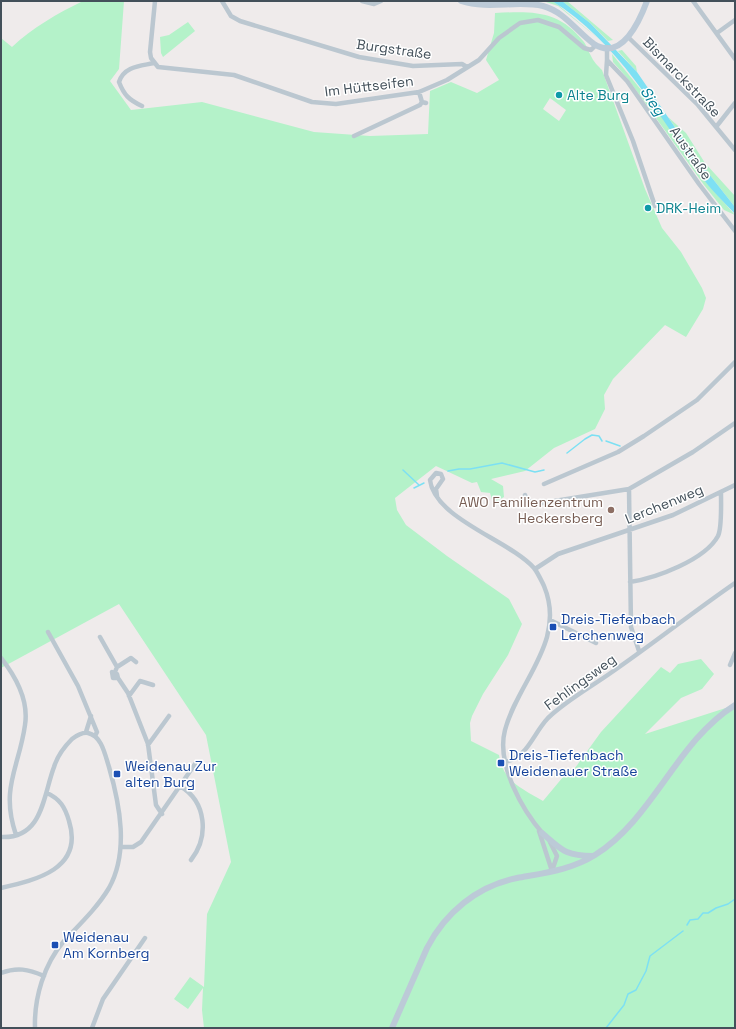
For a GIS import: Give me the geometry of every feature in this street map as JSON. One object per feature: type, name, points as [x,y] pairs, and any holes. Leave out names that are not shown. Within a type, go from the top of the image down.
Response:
[{"type":"street","points":[[142,106],[129,100],[123,93],[119,82],[124,72],[154,63],[150,52],[155,1]]},
{"type":"street","name":"Burgstraße","points":[[222,1],[231,16],[240,20],[359,57],[413,66],[462,64],[467,67]]},
{"type":"street","points":[[362,1],[374,4],[381,1]]},
{"type":"street","points":[[461,1],[481,5],[533,4],[549,8],[562,15],[602,48],[607,60],[606,75],[633,141],[655,206]]},
{"type":"street","points":[[467,67],[483,57],[499,38],[510,29],[520,23],[538,20],[559,26],[584,48],[591,50],[618,45],[629,38],[641,17],[647,1]]},
{"type":"street","points":[[693,1],[735,59]]},
{"type":"street","points":[[717,33],[735,20]]},
{"type":"street","name":"Bismarckstraße","points":[[629,38],[698,105],[735,150]]},
{"type":"street","name":"Austraße","points":[[607,60],[627,81],[699,184],[735,232]]},
{"type":"street","name":"Im Hüttseifen","points":[[154,63],[163,68],[234,75],[312,102],[336,104],[419,92],[447,80],[467,67]]},
{"type":"street","points":[[354,136],[424,103],[419,92]]},
{"type":"street","points":[[716,127],[735,102]]},
{"type":"street","points":[[544,484],[618,452],[644,436],[697,400],[735,362]]},
{"type":"street","points":[[525,495],[527,500],[536,504],[630,489],[693,452],[735,423]]},
{"type":"street","points":[[437,496],[436,489],[443,479],[441,474],[436,473],[432,475],[430,480],[432,489],[437,496],[462,520],[518,554],[535,569],[549,601],[550,620],[548,638],[542,655],[511,714],[504,731],[503,749],[505,762],[514,787],[556,853],[556,863],[552,871]]},
{"type":"street","name":"Lerchenweg","points":[[535,569],[558,554],[673,515],[735,485]]},
{"type":"street","points":[[630,489],[629,530],[631,627],[640,651]]},
{"type":"street","points":[[630,582],[648,579],[667,572],[710,546],[719,535],[721,493]]},
{"type":"street","name":"Fehlingsweg","points":[[505,762],[516,759],[523,753],[541,727],[560,707],[613,672],[735,583]]},
{"type":"street","points":[[550,620],[596,643]]},
{"type":"street","points":[[48,632],[78,686],[97,732],[95,736]]},
{"type":"street","points":[[100,636],[116,669],[118,678],[129,696],[148,745],[156,805],[162,814]]},
{"type":"street","points":[[730,664],[735,652]]},
{"type":"street","points":[[1,658],[14,674],[21,691],[25,710],[25,725],[6,790],[8,814],[16,835]]},
{"type":"street","points":[[116,669],[131,658],[136,662]]},
{"type":"street","points":[[129,696],[140,680],[153,686]]},
{"type":"street","points":[[392,1028],[433,936],[451,913],[475,895],[497,884],[574,866],[594,856],[622,835],[710,725],[735,705]]},
{"type":"street","points":[[1,837],[16,835],[26,830],[35,822],[42,810],[54,766],[61,752],[73,738],[86,732],[91,716]]},
{"type":"street","points":[[148,745],[169,716]]},
{"type":"street","points":[[35,1028],[37,1001],[44,976],[63,942],[96,906],[110,887],[121,847],[120,818],[114,787],[102,746],[95,736],[86,732]]},
{"type":"street","points":[[121,847],[133,847],[141,842],[162,814],[195,764]]},
{"type":"street","points":[[180,786],[188,790],[197,803],[203,823],[201,844],[191,860]]},
{"type":"street","points":[[1,888],[34,880],[50,872],[60,865],[68,854],[72,841],[71,828],[66,810],[57,798],[47,793]]},
{"type":"street","points":[[540,830],[567,853],[577,856],[594,856]]},
{"type":"street","points":[[540,830],[552,871]]},
{"type":"street","points":[[92,1028],[103,999],[145,938]]},
{"type":"street","points":[[1,973],[20,968],[32,970],[44,976]]},
{"type":"green space","points":[[83,1],[124,1],[119,69],[110,81],[131,110],[202,102],[314,132],[370,136],[428,134],[430,91],[451,82],[477,93],[499,80],[486,60],[494,33],[495,13],[533,13],[555,18],[575,31],[585,44],[593,60],[602,70],[645,189],[662,228],[681,252],[702,288],[706,298],[703,309],[686,337],[665,325],[613,379],[604,395],[605,409],[595,429],[554,448],[525,471],[491,479],[503,486],[504,497],[493,503],[490,493],[481,492],[477,482],[472,483],[436,466],[395,498],[397,510],[406,525],[447,556],[509,599],[522,624],[508,655],[483,694],[470,723],[471,741],[499,755],[501,764],[509,778],[521,788],[543,801],[563,777],[575,768],[601,732],[661,667],[670,673],[678,664],[701,659],[714,674],[702,689],[681,698],[645,734],[735,705],[735,1028],[204,1028],[202,1010],[203,988],[188,1009],[174,999],[190,977],[204,987],[207,914],[231,862],[206,735],[119,604],[1,668],[1,38],[12,47],[37,27]],"holes":[[[550,98],[566,110],[559,121],[543,109]]]},
{"type":"green space","points":[[543,1],[552,1],[557,4],[600,40],[558,6]]},
{"type":"green space","points":[[562,1],[567,1],[613,40],[608,41],[590,23]]},
{"type":"green space","points":[[188,22],[195,31],[163,57],[161,53],[160,37],[169,35]]},
{"type":"green space","points":[[622,50],[636,66],[637,72],[618,51]]},
{"type":"green space","points":[[612,54],[663,117],[699,174],[735,215],[724,210],[704,185],[628,79],[613,62]]},
{"type":"green space","points":[[668,117],[686,133],[705,163],[735,196],[735,207],[694,155]]},
{"type":"water","name":"Sieg","points":[[552,1],[562,1],[590,23],[637,72],[694,155],[735,207],[735,214],[703,179],[651,102],[616,57],[575,17]]},
{"type":"waterway","points":[[567,453],[592,435],[599,436],[602,441]]},
{"type":"waterway","points":[[606,441],[620,446]]},
{"type":"waterway","points":[[448,471],[470,469],[502,463],[535,472],[544,470]]},
{"type":"waterway","points":[[403,470],[419,485]]},
{"type":"waterway","points":[[414,488],[424,483]]},
{"type":"waterway","points":[[687,925],[690,920],[698,919],[703,913],[708,913],[716,908],[728,904],[735,899]]},
{"type":"waterway","points":[[606,1028],[624,1005],[628,994],[636,990],[646,971],[650,956],[683,931]]},
{"type":"place","name":"Alte Burg","points":[[559,95]]},
{"type":"place","name":"DRK-Heim","points":[[648,208]]},
{"type":"place","name":"AWO Familienzentrum Heckersberg","points":[[611,510]]},
{"type":"place","name":"Dreis-Tiefenbach Lerchenweg","points":[[553,627]]},
{"type":"place","name":"Dreis-Tiefenbach Weidenauer Straße","points":[[501,763]]},
{"type":"place","name":"Weidenau Zur alten Burg","points":[[117,774]]},
{"type":"place","name":"Weidenau Am Kornberg","points":[[55,945]]}]
